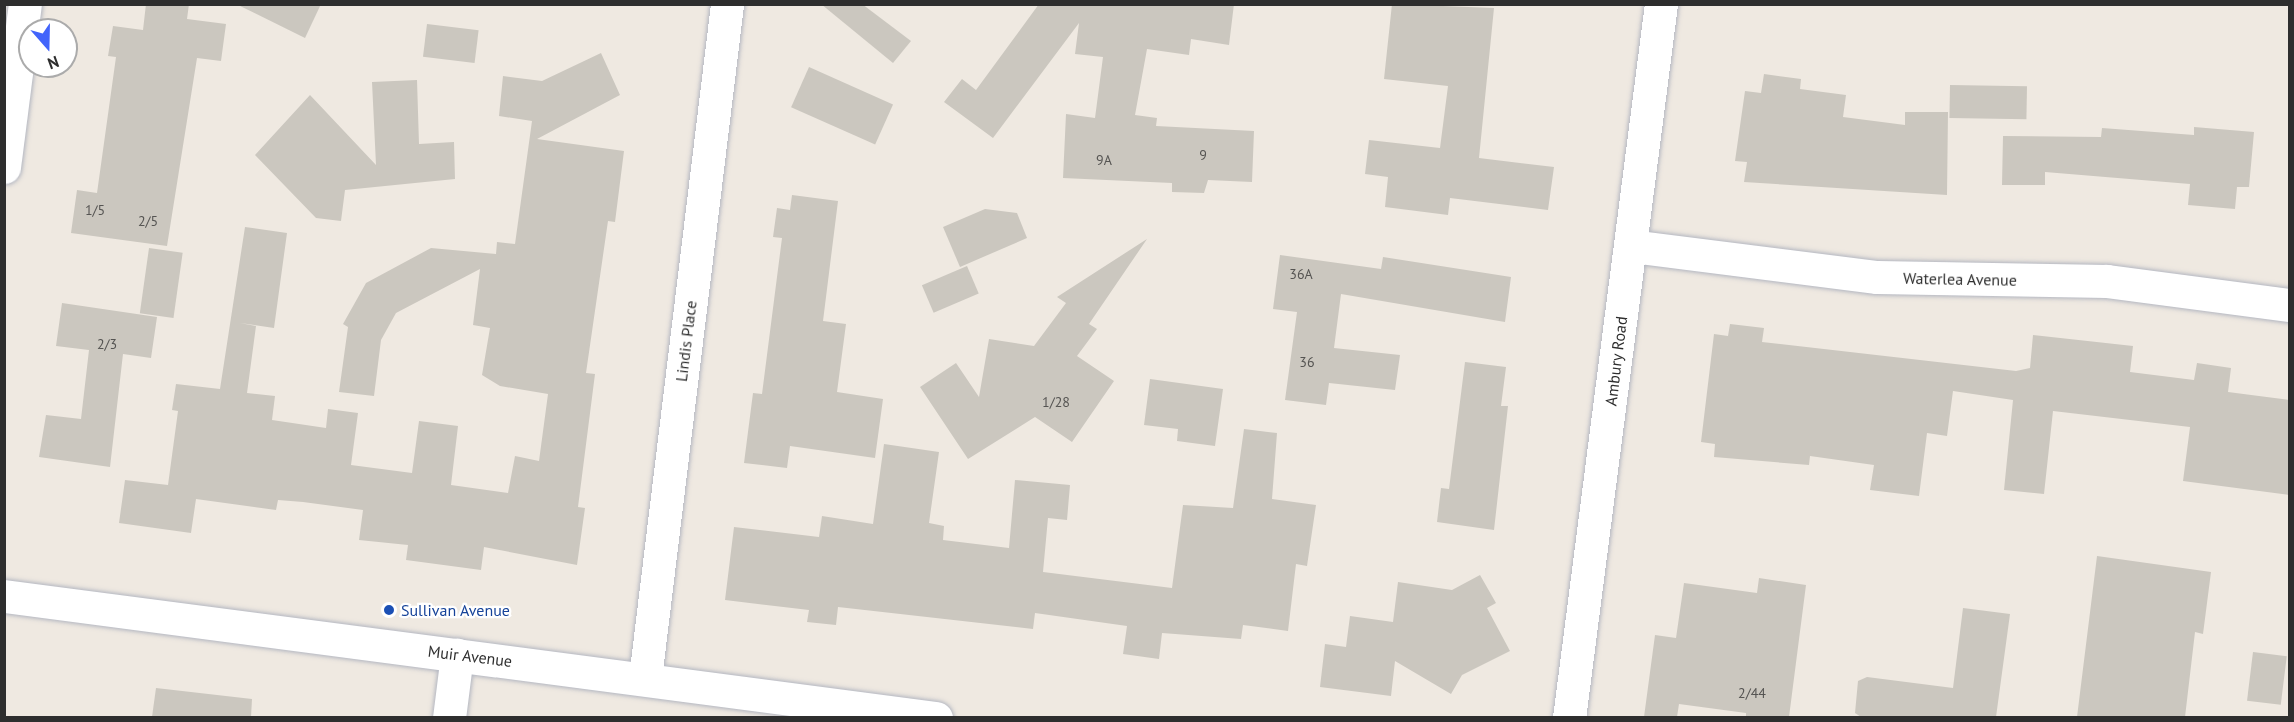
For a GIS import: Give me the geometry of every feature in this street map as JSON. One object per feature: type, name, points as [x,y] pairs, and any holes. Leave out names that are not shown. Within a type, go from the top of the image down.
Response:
[{"type":"street","points":[[4,167],[25,4]]},
{"type":"street","name":"Lindis Place","points":[[645,678],[727,4]]},
{"type":"street","name":"Ambury Road","points":[[1569,717],[1661,4]]},
{"type":"street","name":"Waterlea Avenue","points":[[1630,246],[1877,277],[2107,281],[2289,305]]},
{"type":"street","name":"Muir Avenue","points":[[4,596],[936,717]]},
{"type":"street","points":[[449,717],[457,655]]},
{"type":"building","points":[[146,4],[189,4],[187,19],[226,24],[221,61],[197,58],[167,246],[71,233],[77,190],[97,193],[116,57],[108,56],[113,26],[143,30]]},
{"type":"building","points":[[236,4],[321,4],[305,38]]},
{"type":"building","points":[[821,4],[862,4],[911,41],[893,63]]},
{"type":"building","points":[[1039,4],[1234,4],[1229,45],[1191,39],[1189,55],[1147,49],[1135,115],[1157,118],[1156,126],[1254,131],[1252,182],[1208,180],[1204,193],[1172,192],[1172,183],[1063,178],[1066,114],[1095,118],[1103,57],[1075,54],[1079,23],[993,138],[944,102],[962,79],[976,90]]},
{"type":"building","points":[[1392,4],[1494,8],[1479,158],[1554,167],[1548,210],[1450,198],[1448,215],[1385,207],[1388,177],[1365,174],[1369,140],[1440,148],[1448,86],[1384,79]]},
{"type":"building","points":[[427,24],[479,30],[475,63],[423,57]]},
{"type":"building","points":[[601,53],[620,95],[537,139],[624,151],[615,222],[608,221],[586,373],[595,374],[578,507],[585,508],[577,565],[484,547],[481,570],[406,560],[408,545],[359,540],[363,510],[303,502],[278,500],[276,510],[196,499],[191,533],[119,523],[125,480],[168,485],[178,411],[172,410],[176,384],[220,389],[245,227],[287,233],[274,328],[240,323],[256,326],[247,393],[275,396],[272,420],[326,428],[328,409],[358,413],[351,465],[412,473],[419,421],[458,426],[451,485],[508,493],[515,456],[539,461],[548,394],[500,386],[482,375],[490,328],[473,325],[480,269],[396,313],[381,340],[374,396],[339,392],[348,327],[343,324],[366,283],[431,248],[496,254],[497,242],[515,244],[532,121],[499,116],[503,76],[542,81]]},
{"type":"building","points":[[809,67],[893,104],[875,145],[791,107]]},
{"type":"building","points":[[1764,74],[1801,79],[1800,89],[1846,95],[1843,117],[1905,125],[1905,112],[1948,112],[1947,195],[1744,182],[1747,162],[1735,161],[1745,91],[1761,93]]},
{"type":"building","points":[[417,80],[419,144],[454,142],[455,179],[345,190],[341,221],[316,218],[255,155],[310,95],[376,165],[372,82]]},
{"type":"building","points":[[1950,85],[2027,86],[2026,119],[1949,118]]},
{"type":"building","points":[[2194,127],[2254,132],[2249,187],[2237,187],[2235,209],[2188,205],[2190,184],[2045,172],[2045,185],[2002,185],[2003,136],[2101,137],[2102,128],[2194,135]]},
{"type":"building","points":[[792,195],[838,201],[823,321],[846,324],[837,392],[883,399],[875,458],[790,446],[787,468],[744,463],[753,393],[762,394],[782,238],[773,237],[777,208],[790,210]]},
{"type":"building","points":[[985,209],[1017,213],[1027,238],[960,267],[943,227]]},
{"type":"building","points":[[1147,239],[1089,324],[1097,329],[1077,356],[1114,381],[1072,442],[1035,417],[968,459],[920,387],[956,363],[979,397],[989,339],[1034,346],[1066,303],[1057,297]]},
{"type":"building","points":[[149,248],[183,253],[173,318],[140,313]]},
{"type":"building","points":[[1280,255],[1381,269],[1383,257],[1511,277],[1505,322],[1341,294],[1334,348],[1400,355],[1395,390],[1329,383],[1326,405],[1285,400],[1297,312],[1273,309]]},
{"type":"building","points":[[967,266],[979,294],[934,313],[922,285]]},
{"type":"building","points":[[62,303],[157,317],[151,358],[123,354],[110,467],[39,457],[46,415],[81,419],[89,350],[56,346]]},
{"type":"building","points":[[1730,324],[1764,328],[1762,342],[2016,371],[2030,368],[2033,335],[2133,346],[2130,372],[2194,380],[2197,363],[2231,368],[2228,392],[2289,400],[2289,495],[2183,481],[2190,427],[2053,411],[2044,494],[2004,490],[2013,400],[1953,391],[1947,436],[1927,433],[1919,496],[1870,490],[1874,465],[1810,456],[1809,465],[1714,457],[1715,444],[1701,442],[1714,334],[1728,336]]},
{"type":"building","points":[[1465,362],[1506,367],[1501,406],[1508,406],[1494,530],[1437,522],[1441,488],[1449,489]]},
{"type":"building","points":[[1150,379],[1223,389],[1215,446],[1177,441],[1178,429],[1144,425]]},
{"type":"building","points":[[1244,429],[1277,433],[1272,499],[1316,505],[1307,566],[1296,564],[1288,631],[1243,625],[1241,639],[1162,633],[1159,659],[1123,654],[1127,626],[1035,613],[1033,629],[838,607],[836,625],[807,622],[809,610],[725,600],[734,527],[819,537],[822,516],[873,524],[884,444],[939,452],[929,523],[944,526],[943,540],[1009,548],[1015,480],[1070,485],[1067,520],[1048,518],[1043,572],[1172,588],[1183,505],[1233,508]]},
{"type":"building","points":[[2097,556],[2211,572],[2203,634],[2195,632],[2185,717],[2077,717]]},
{"type":"building","points":[[1480,575],[1496,603],[1487,608],[1510,651],[1462,675],[1451,694],[1395,661],[1391,696],[1320,687],[1325,644],[1346,647],[1350,616],[1393,622],[1398,582],[1452,590]]},
{"type":"building","points":[[1759,578],[1806,585],[1789,717],[1746,717],[1746,713],[1679,704],[1677,717],[1644,717],[1655,635],[1676,638],[1684,583],[1757,593]]},
{"type":"building","points":[[1963,608],[2010,614],[1996,717],[1861,717],[1855,713],[1858,681],[1867,677],[1953,688]]},
{"type":"building","points":[[2253,652],[2287,656],[2281,705],[2247,701]]},
{"type":"building","points":[[156,688],[252,699],[251,717],[152,717]]},
{"type":"place","name":"Sullivan Avenue","points":[[389,610]]}]
